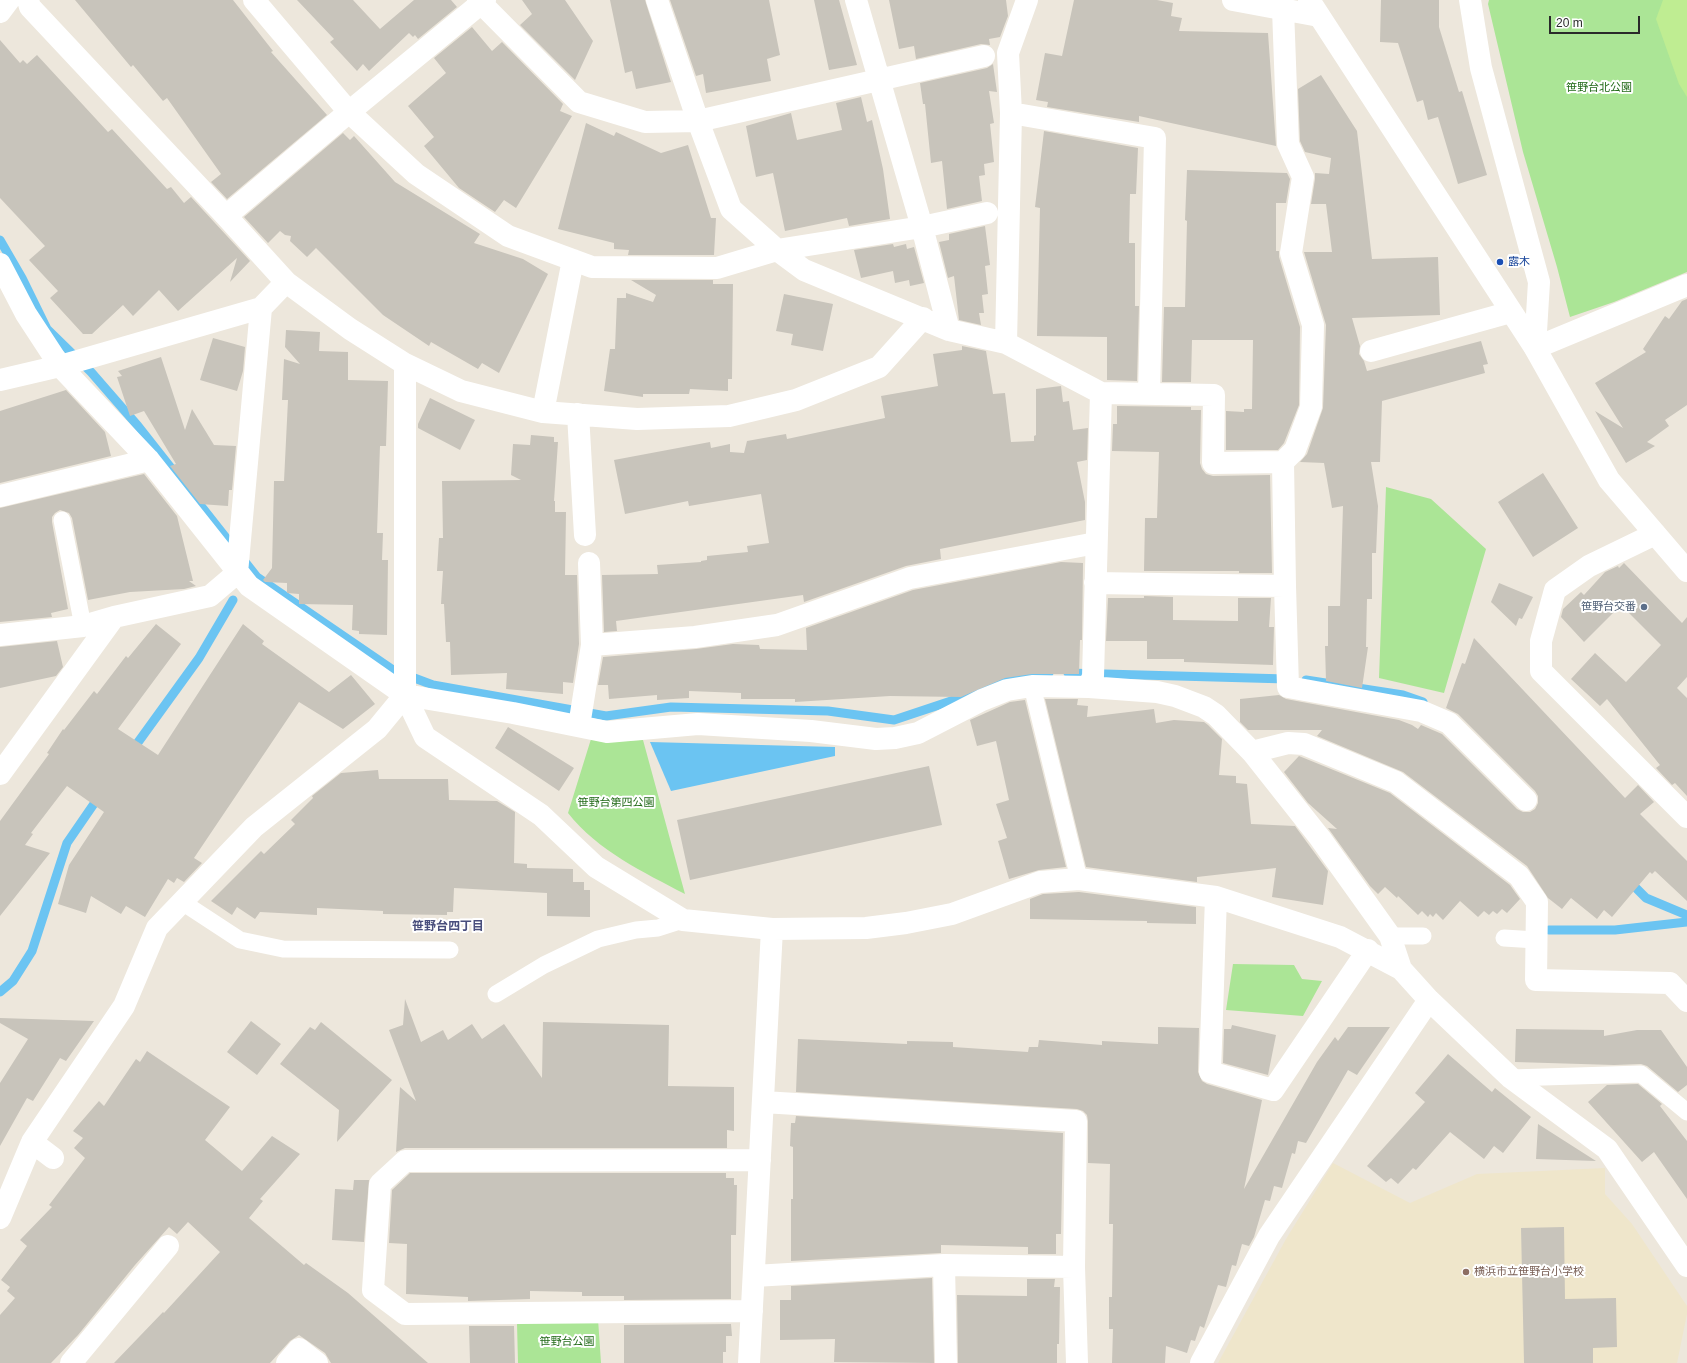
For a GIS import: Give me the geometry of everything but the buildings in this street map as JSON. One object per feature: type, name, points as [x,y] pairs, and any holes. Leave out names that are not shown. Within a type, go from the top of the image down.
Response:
[{"type":"street","points":[[0,12],[9,0]]},
{"type":"street","points":[[28,0],[30,7],[286,282],[350,329],[405,364],[461,391],[543,412],[636,419],[730,416],[796,400],[879,367],[922,318]]},
{"type":"street","points":[[254,0],[349,112],[416,174],[508,236],[592,267],[717,268],[777,250],[922,227],[987,213]]},
{"type":"street","points":[[657,0],[698,122],[731,209],[777,250],[804,270],[949,330],[1006,343],[1101,393],[1214,395],[1213,463],[1284,462]]},
{"type":"street","points":[[856,0],[922,227],[949,330]]},
{"type":"street","points":[[1006,343],[1011,113],[1008,53],[1027,0]]},
{"type":"street","points":[[1233,0],[1283,9],[1314,8],[1535,348],[1609,480],[1687,571]]},
{"type":"street","points":[[1470,0],[1481,68],[1539,282],[1535,348]]},
{"type":"street","points":[[226,216],[482,1],[579,102],[645,122],[698,122],[984,56]]},
{"type":"street","points":[[1283,9],[1288,144],[1303,178],[1291,253],[1313,325],[1311,407],[1295,450],[1284,462],[1285,586],[1288,687],[1421,711],[1449,723],[1526,800]]},
{"type":"street","points":[[1011,113],[1155,138],[1149,394]]},
{"type":"street","points":[[543,412],[573,260]]},
{"type":"street","points":[[0,264],[26,314],[60,366],[149,460],[237,573],[249,586],[405,695],[513,713],[607,732],[698,724],[811,731],[876,739],[896,738],[918,733],[982,700],[1007,690],[1032,686],[1089,687],[1157,692],[1193,702],[1216,715],[1252,752],[1320,838],[1390,936],[1401,969]]},
{"type":"street","points":[[0,380],[60,366],[261,308],[286,282]]},
{"type":"street","points":[[1535,348],[1682,292]]},
{"type":"street","points":[[0,298],[13,312],[26,314]]},
{"type":"street","points":[[0,635],[83,626],[114,617],[210,596],[237,573],[261,308]]},
{"type":"street","points":[[1371,351],[1511,312]]},
{"type":"street","points":[[405,364],[405,695],[426,737],[541,815],[596,867],[683,920],[772,929],[866,928],[906,923],[952,914],[1040,882],[1079,879],[1216,897],[1340,937],[1368,950],[1401,969],[1429,1000],[1510,1078],[1607,1149],[1687,1266]]},
{"type":"street","points":[[1089,687],[1094,676],[1095,583],[1101,393]]},
{"type":"street","points":[[578,414],[585,535]]},
{"type":"street","points":[[0,496],[149,460]]},
{"type":"street","points":[[1655,534],[1589,566],[1555,590],[1541,641],[1541,671],[1687,817]]},
{"type":"street","points":[[592,645],[695,637],[777,625],[910,578],[1096,544]]},
{"type":"street","points":[[579,726],[592,645],[589,563]]},
{"type":"street","points":[[1095,583],[1285,586]]},
{"type":"street","points":[[0,774],[114,617]]},
{"type":"street","points":[[0,1218],[32,1142],[124,1006],[157,928],[254,827],[377,729],[405,695]]},
{"type":"street","points":[[1252,752],[1288,743],[1304,744],[1396,782],[1519,876],[1537,902],[1536,980],[1670,983],[1687,1001]]},
{"type":"street","points":[[1216,897],[1210,1072],[1272,1090],[1368,950]]},
{"type":"street","points":[[749,1363],[772,929]]},
{"type":"street","points":[[1201,1363],[1269,1236],[1429,1000]]},
{"type":"street","points":[[763,1102],[1076,1121],[1074,1267],[1077,1363]]},
{"type":"street","points":[[32,1142],[53,1158]]},
{"type":"street","points":[[752,1311],[405,1314],[373,1290],[380,1184],[406,1161],[760,1160]]},
{"type":"street","points":[[71,1363],[168,1246]]},
{"type":"street","points":[[754,1276],[944,1265],[1074,1267]]},
{"type":"street","points":[[944,1265],[946,1363]]},
{"type":"street","points":[[287,1363],[299,1348],[317,1363]]},
{"type":"lane","points":[[62,520],[83,626]]},
{"type":"lane","points":[[1032,686],[1079,879]]},
{"type":"lane","points":[[182,902],[240,940],[283,949],[450,950]]},
{"type":"lane","points":[[496,994],[544,965],[598,939],[636,930],[658,928],[683,920]]},
{"type":"lane","points":[[1390,936],[1423,936]]},
{"type":"lane","points":[[1504,938],[1536,940]]},
{"type":"lane","points":[[1510,1078],[1641,1074],[1684,1103]]},
{"type":"shaded area","name":"横浜市立笹野台小学校","points":[[1333,1163],[1410,1203],[1477,1174],[1605,1168],[1605,1194],[1632,1224],[1687,1306],[1687,1314],[1677,1363],[1218,1363],[1286,1239]]},
{"type":"green space","name":"笹野台北公園","points":[[1489,0],[1687,0],[1687,272],[1614,302],[1570,317],[1523,152],[1488,4]]},
{"type":"green space","points":[[1663,0],[1687,0],[1687,97],[1679,84],[1656,19]]},
{"type":"green space","points":[[1386,487],[1431,499],[1486,549],[1444,693],[1379,678]]},
{"type":"green space","name":"笹野台第四公園","points":[[591,739],[610,741],[643,740],[685,894],[637,869],[607,850],[593,839],[568,813]]},
{"type":"green space","points":[[1233,964],[1294,965],[1302,979],[1322,981],[1303,1016],[1226,1010]]},
{"type":"green space","name":"笹野台公園","points":[[598,1319],[601,1363],[518,1363],[517,1323]]},
{"type":"water","points":[[650,742],[835,747],[835,756],[671,791]]},
{"type":"waterway","points":[[0,240],[22,278],[47,329],[91,372],[138,426],[257,577],[393,670],[433,685],[606,716],[671,707],[828,711],[894,720],[975,693],[1008,677],[1049,673]]},
{"type":"waterway","points":[[131,752],[199,658],[233,600]]},
{"type":"waterway","points":[[1068,673],[1287,679]]},
{"type":"waterway","points":[[1306,680],[1403,695],[1423,702]]},
{"type":"waterway","points":[[0,992],[13,981],[32,951],[67,843],[100,795]]},
{"type":"waterway","points":[[1628,880],[1646,898],[1687,915]]},
{"type":"waterway","points":[[1549,930],[1615,930],[1687,922]]},
{"type":"place","name":"露木","points":[[1500,262]]},
{"type":"place","name":"笹野台交番","points":[[1644,607]]},
{"type":"place","name":"横浜市立笹野台小学校","points":[[1466,1272]]},
{"type":"district","name":"笹野台四丁目","points":[[448,927]]}]
